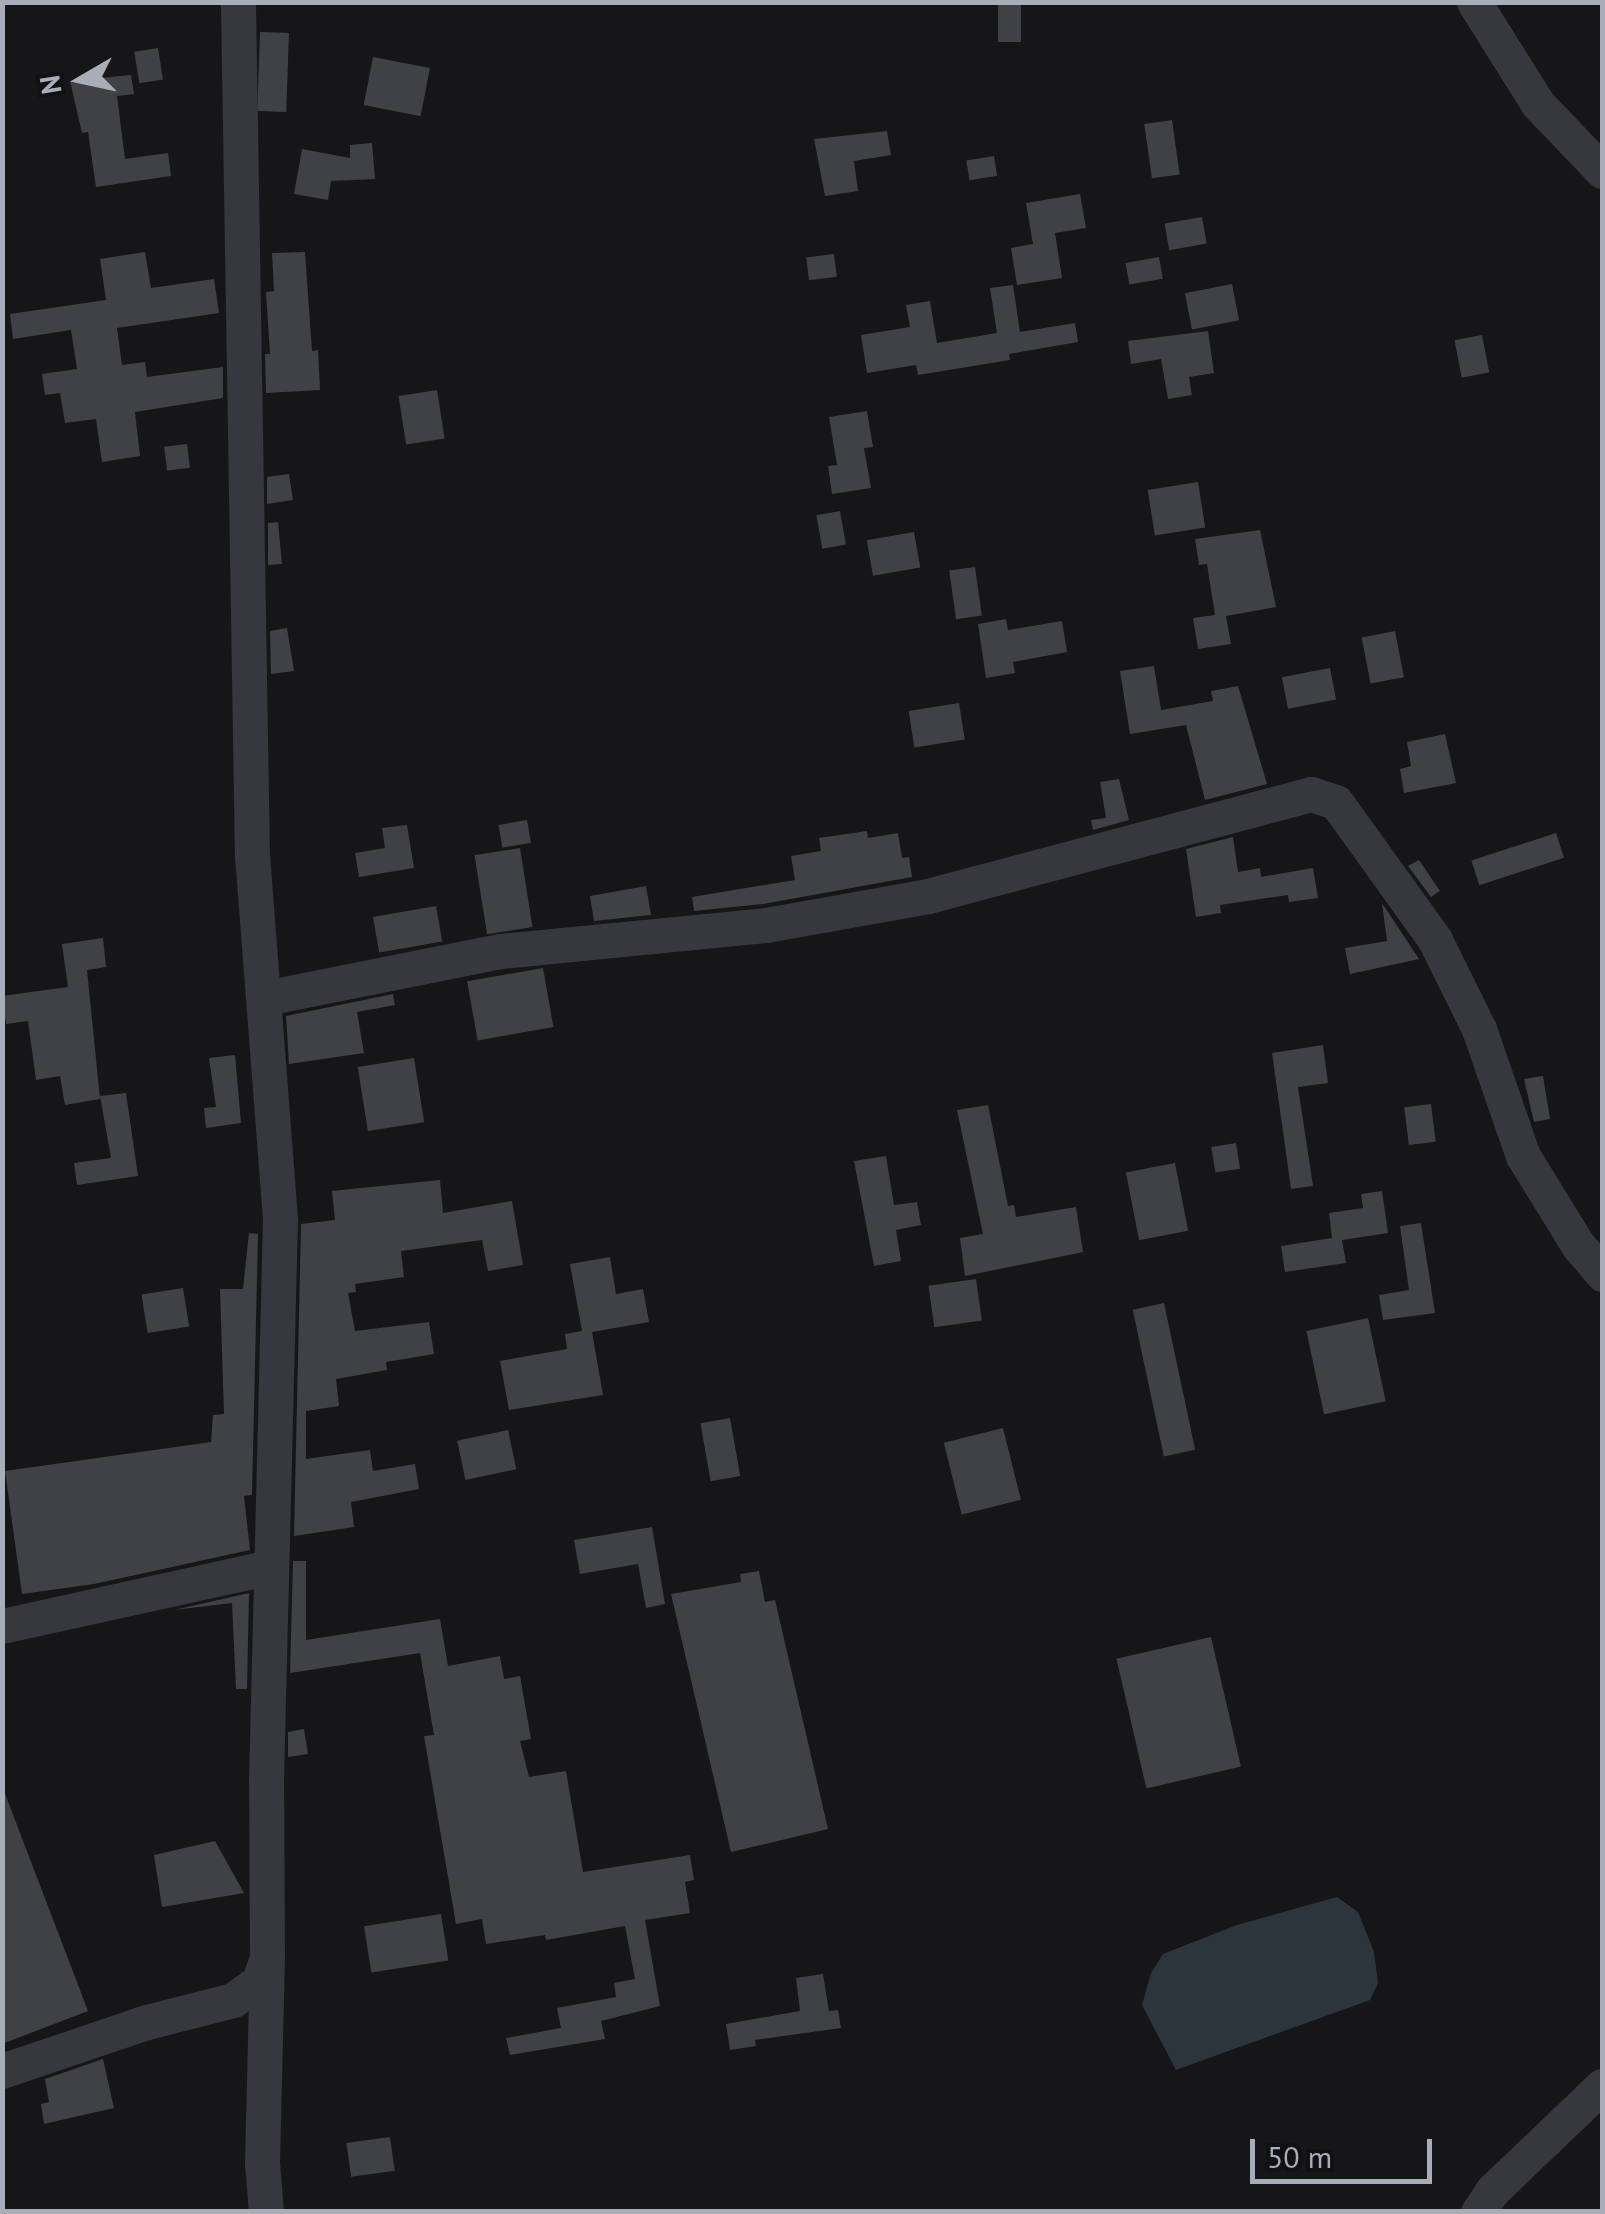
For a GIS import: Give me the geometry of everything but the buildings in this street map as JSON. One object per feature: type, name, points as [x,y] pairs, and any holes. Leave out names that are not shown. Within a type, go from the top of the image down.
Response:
[{"type":"street","points":[[238,2],[252,858],[280,1219],[270,1567],[268,1958],[262,2162],[266,2212]]},
{"type":"street","points":[[1474,2],[1538,104],[1602,170]]},
{"type":"street","points":[[265,998],[501,950],[766,925],[928,896],[1311,794],[1336,802],[1435,940],[1479,1030],[1524,1156],[1578,1245],[1602,1274]]},
{"type":"street","points":[[2,1626],[270,1567]]},
{"type":"street","points":[[2,2071],[147,2022],[233,2000],[259,1981],[268,1958]]},
{"type":"street","points":[[1478,2212],[1502,2181],[1602,2086]]},
{"type":"shaded area","points":[[1337,1897],[1358,1912],[1374,1952],[1378,1983],[1370,2000],[1176,2070],[1142,2005],[1151,1973],[1163,1954],[1237,1925]]}]
